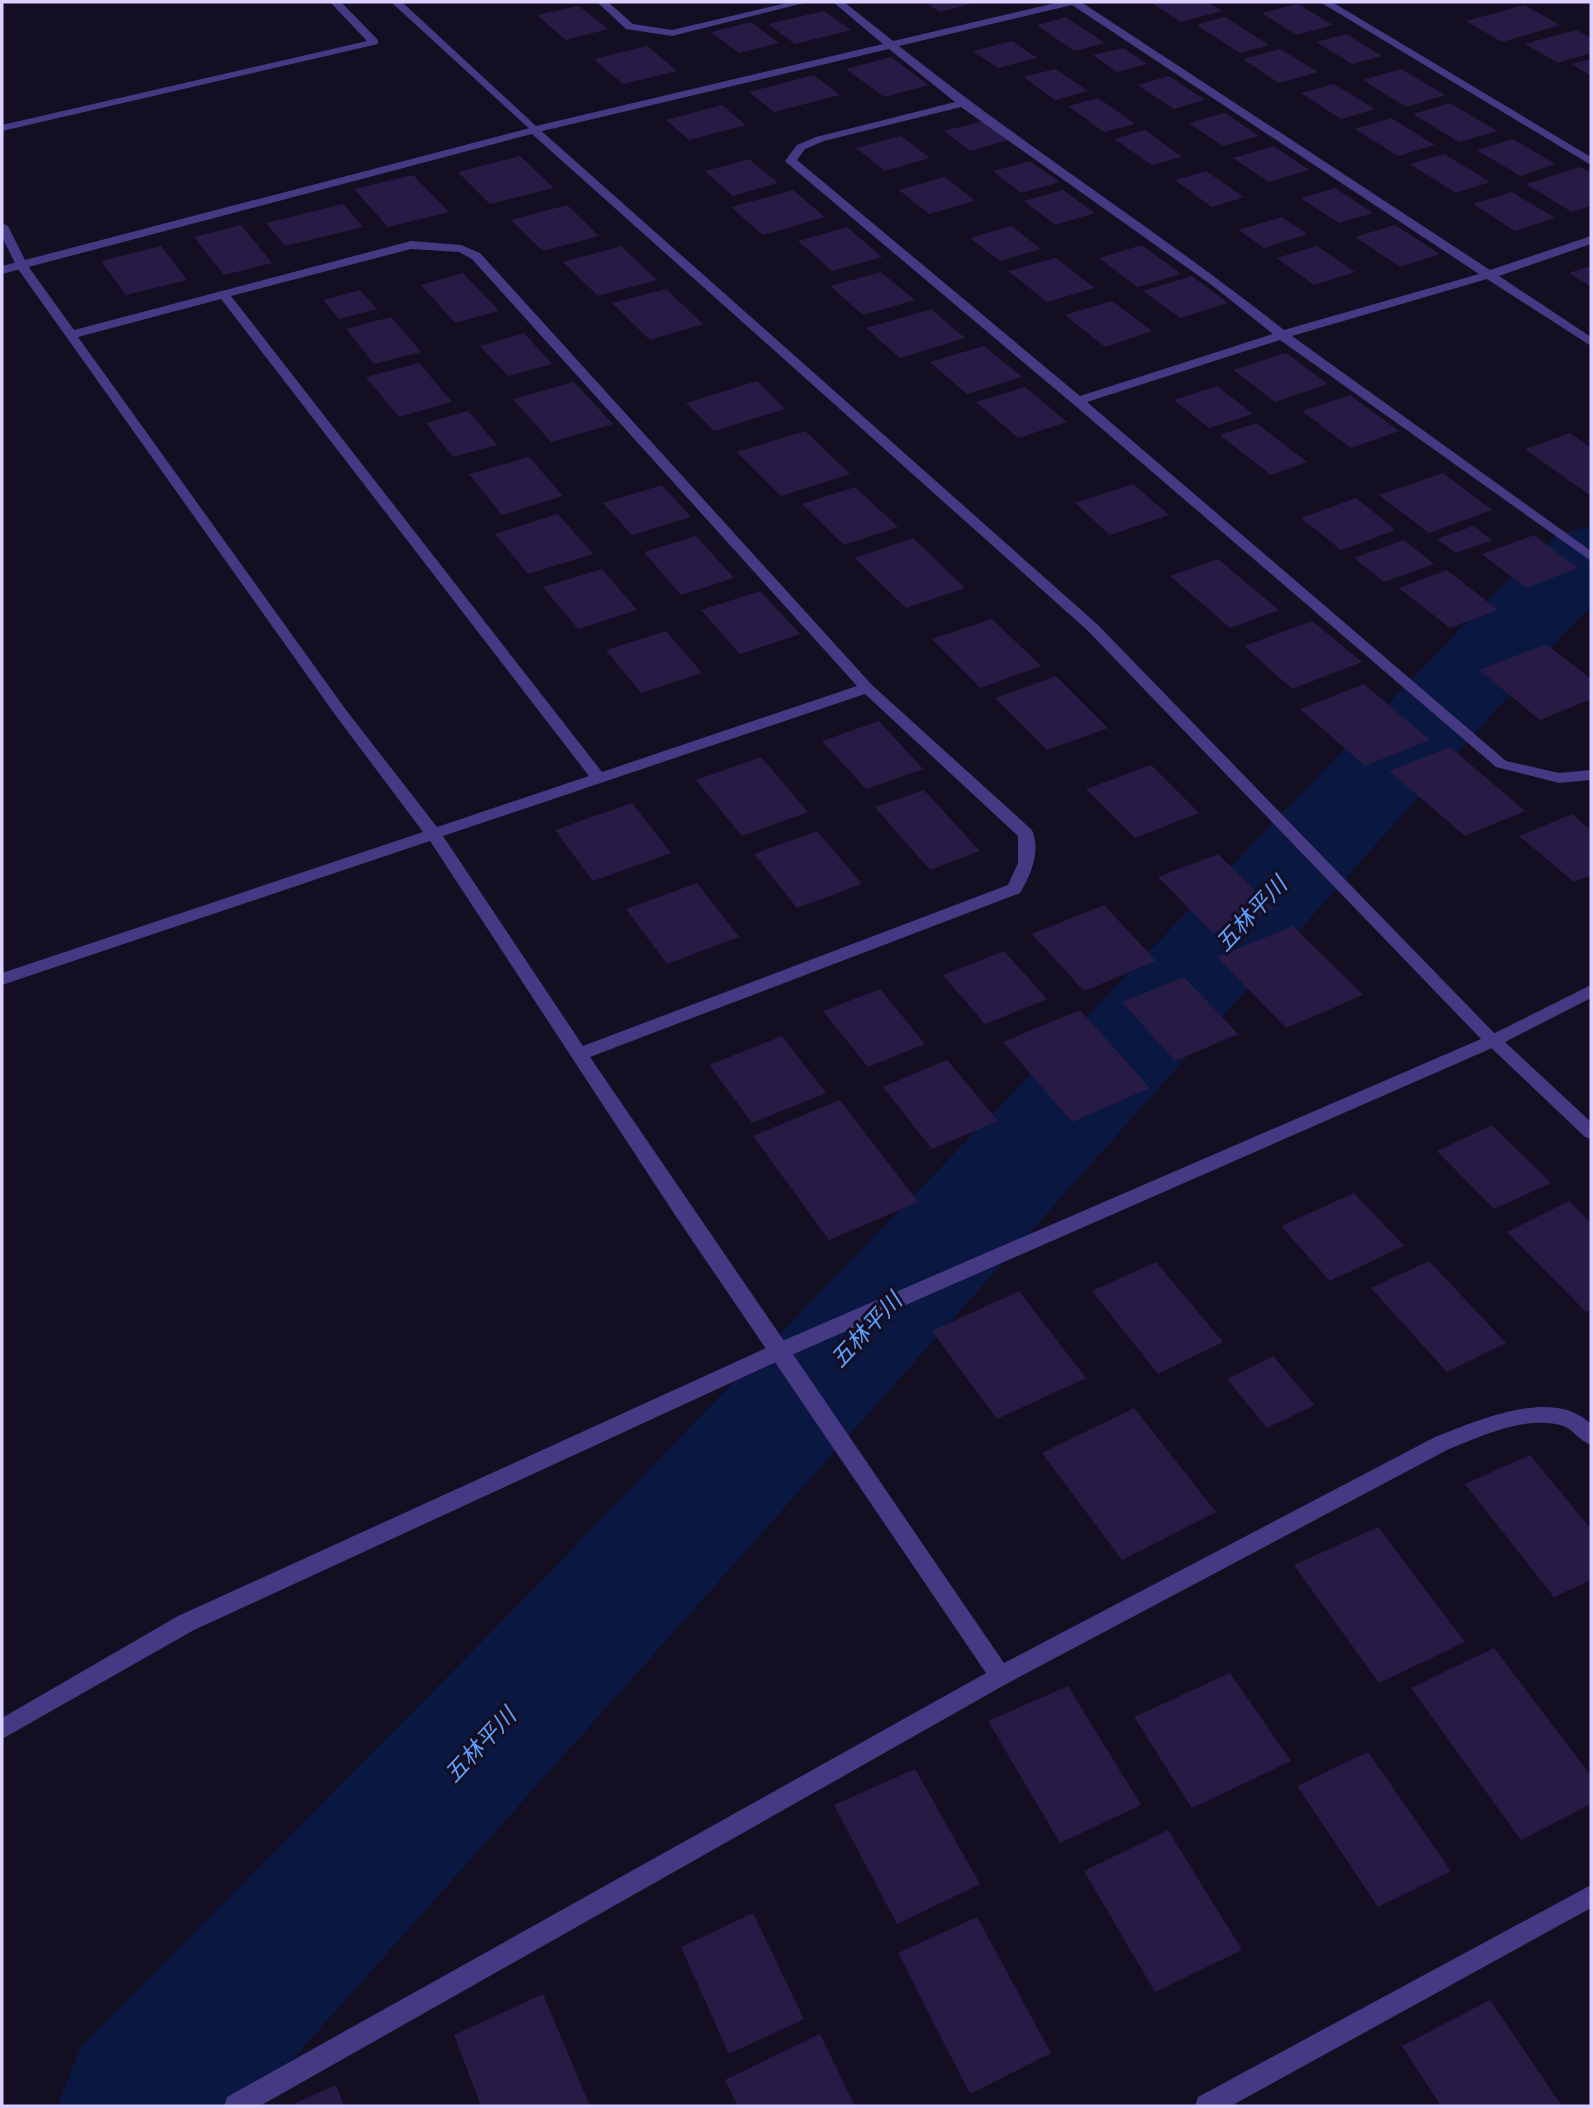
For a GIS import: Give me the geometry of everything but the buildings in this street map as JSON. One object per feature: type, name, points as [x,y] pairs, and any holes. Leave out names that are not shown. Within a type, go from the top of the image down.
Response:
[{"type":"street","points":[[2,128],[374,42],[335,2]]},
{"type":"street","points":[[397,2],[534,130],[1092,627],[1493,1041],[1591,1132]]},
{"type":"street","points":[[602,2],[630,27],[672,33],[803,2]]},
{"type":"street","points":[[838,2],[963,103],[1217,283],[1282,335],[1591,556]]},
{"type":"street","points":[[2,270],[534,130],[1073,2],[1591,342]]},
{"type":"street","points":[[1325,2],[1591,162]]},
{"type":"street","points":[[963,103],[820,138],[801,147],[790,161],[1078,401],[1501,764],[1551,777],[1585,778],[1591,775]]},
{"type":"street","points":[[2,226],[22,266],[341,713],[434,835],[1000,1676]]},
{"type":"street","points":[[1078,401],[1282,335],[1489,275],[1591,240]]},
{"type":"street","points":[[71,335],[411,245],[448,247],[476,256],[867,688],[1026,834],[1028,860],[1025,873],[1014,890],[579,1054]]},
{"type":"street","points":[[224,295],[599,779]]},
{"type":"street","points":[[2,979],[867,688]]},
{"type":"street","points":[[2,1729],[186,1623],[780,1351],[1493,1041],[1591,991]]},
{"type":"street","points":[[236,2106],[1000,1676],[1442,1443],[1497,1423],[1529,1417],[1559,1417],[1576,1422],[1591,1437]]},
{"type":"street","points":[[1207,2106],[1591,1896]]},
{"type":"waterway","name":"五林平川","points":[[140,2106],[575,1644],[1527,616],[1591,554]]}]
